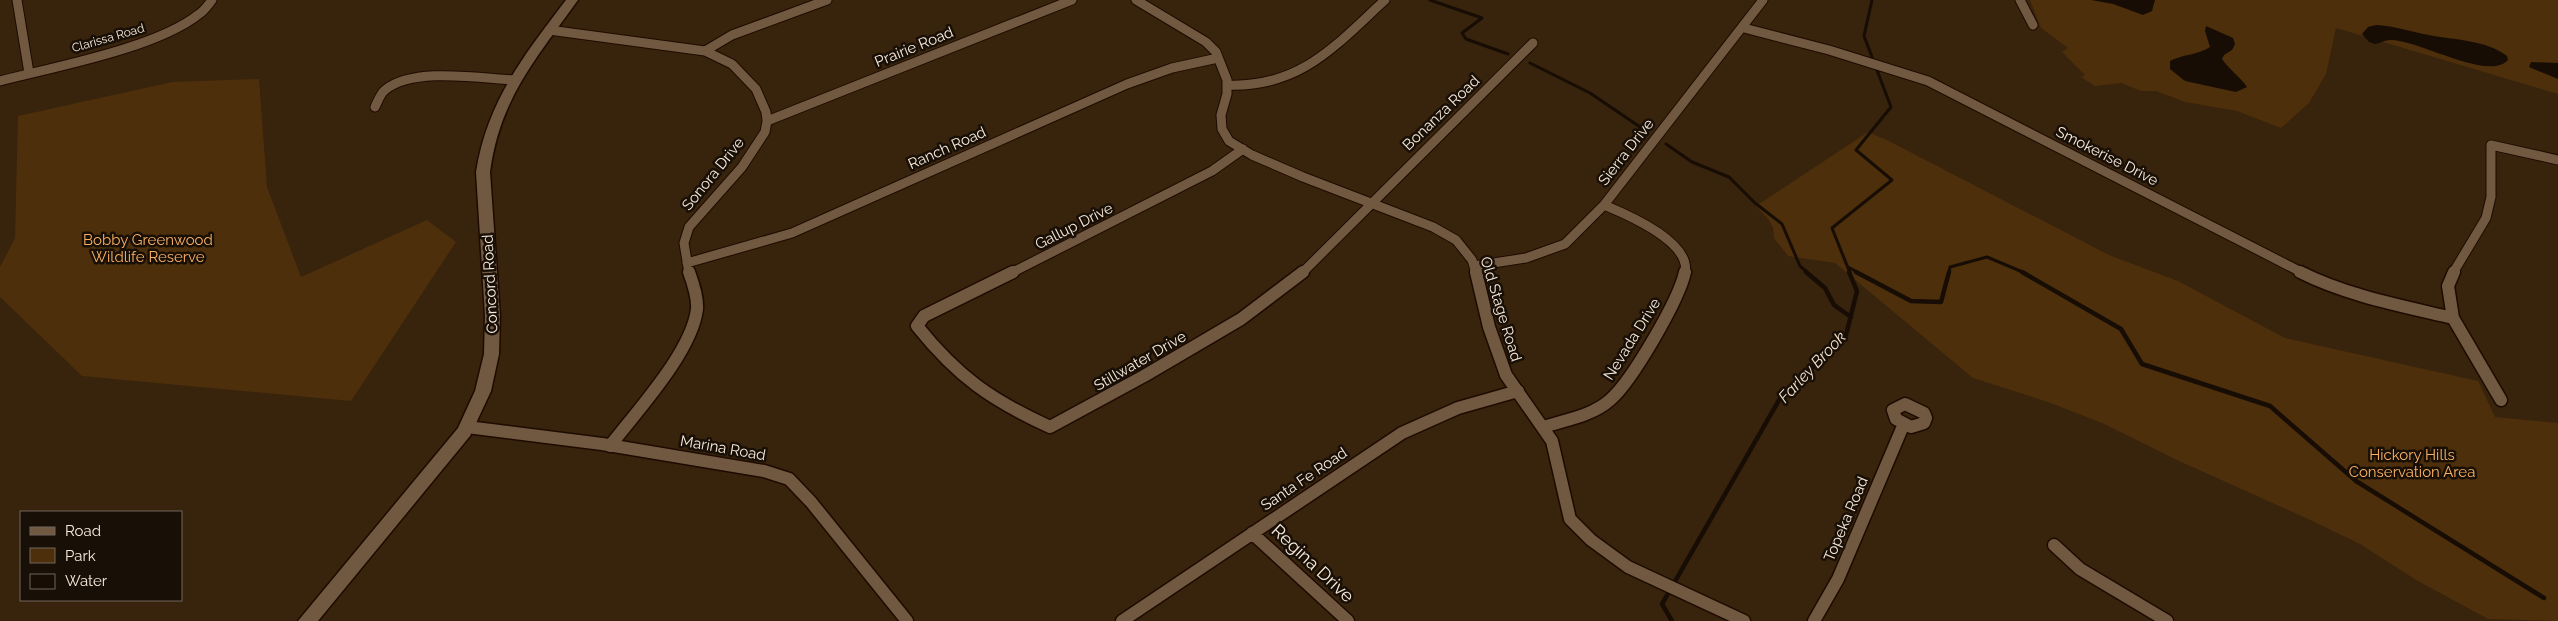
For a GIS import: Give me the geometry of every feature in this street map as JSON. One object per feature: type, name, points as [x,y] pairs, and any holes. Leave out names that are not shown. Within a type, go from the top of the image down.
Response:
[{"type":"main road","name":"Concord Road","points":[[307,621],[467,427],[488,382],[494,318],[483,172],[485,151],[501,103],[514,80],[572,0]]},
{"type":"street","points":[[17,0],[29,73]]},
{"type":"street","name":"Clarissa Road","points":[[0,81],[165,34],[196,18],[209,7],[212,0]]},
{"type":"street","points":[[705,51],[732,35],[827,0]]},
{"type":"street","name":"Prairie Road","points":[[766,120],[1072,0]]},
{"type":"street","name":"Old Stage Road","points":[[1136,0],[1206,42],[1218,58],[1227,85],[1221,115],[1222,129],[1229,141],[1304,177],[1433,227],[1456,240],[1472,260],[1492,335],[1506,375],[1552,441],[1570,519],[1591,540],[1628,567],[1744,621]]},
{"type":"street","points":[[1227,85],[1250,86],[1286,78],[1319,57],[1385,0]]},
{"type":"street","name":"Sierra Drive","points":[[1474,266],[1504,263],[1548,252],[1564,244],[1604,205],[1744,28],[1763,0]]},
{"type":"street","points":[[2020,0],[2029,14],[2033,25]]},
{"type":"street","name":"Smokerise Drive","points":[[1744,28],[1829,50],[1928,81],[2319,281],[2381,301],[2453,318]]},
{"type":"street","points":[[549,30],[705,51],[730,62],[751,82],[761,98],[766,120]]},
{"type":"street","name":"Bonanza Road","points":[[1371,204],[1533,43]]},
{"type":"street","name":"Ranch Road","points":[[687,263],[757,245],[792,233],[1126,84],[1172,68],[1218,58]]},
{"type":"street","points":[[376,107],[384,91],[399,83],[416,79],[514,80]]},
{"type":"street","name":"Sonora Drive","points":[[610,446],[675,358],[690,333],[697,301],[684,248],[686,233],[697,217],[754,150],[766,120]]},
{"type":"street","points":[[2501,400],[2453,318],[2448,286],[2457,263],[2486,218],[2491,197],[2492,145],[2558,160]]},
{"type":"street","name":"Gallup Drive","points":[[917,326],[924,316],[1161,198],[1244,149]]},
{"type":"street","name":"Stillwater Drive","points":[[917,326],[927,339],[976,388],[1004,406],[1050,427],[1144,376],[1241,319],[1301,274],[1371,204]]},
{"type":"street","name":"Nevada Drive","points":[[1543,427],[1590,412],[1611,400],[1660,327],[1682,285],[1686,269],[1678,251],[1660,234],[1645,224],[1604,205]]},
{"type":"street","name":"Santa Fe Road","points":[[1122,621],[1402,433],[1430,418],[1463,404],[1518,391]]},
{"type":"street","name":"Topeka Road","points":[[1814,621],[1825,606],[1838,579],[1903,426]]},
{"type":"street","name":"Marina Road","points":[[467,427],[610,446],[764,471],[789,479],[811,502],[907,621]]},
{"type":"street","name":"Regina Drive","points":[[1252,533],[1348,621]]},
{"type":"street","points":[[2054,545],[2080,569],[2167,621]]},
{"type":"green space","points":[[2030,0],[2558,0],[2558,94],[2336,28],[2326,74],[2309,103],[2281,128],[2237,111],[2185,102],[2156,91],[2141,91],[2121,83],[2095,86],[2081,77],[2085,75],[2062,52],[2068,48],[2041,28]]},
{"type":"green space","name":"Bobby Greenwood Wildlife Reserve","points":[[259,79],[267,187],[301,277],[427,220],[456,242],[351,401],[82,376],[0,297],[0,267],[15,238],[18,116],[172,82]]},
{"type":"green space","name":"Hickory Hills Conservation Area","points":[[1868,132],[1887,140],[2109,255],[2178,281],[2285,338],[2478,381],[2495,417],[2558,423],[2558,621],[2488,619],[2416,580],[2360,544],[2308,519],[2179,461],[2102,423],[2048,402],[1973,378],[1835,263],[1788,256],[1774,238],[1773,228],[1769,220],[1756,206]]},
{"type":"water","points":[[2091,0],[2155,0],[2152,11],[2143,15],[2113,4]]},
{"type":"water","points":[[2376,25],[2470,41],[2499,51],[2507,56],[2508,60],[2499,65],[2485,66],[2452,58],[2402,41],[2388,40],[2375,44],[2369,42],[2362,34],[2368,27]]},
{"type":"water","points":[[2206,26],[2233,38],[2235,44],[2232,50],[2224,55],[2222,59],[2247,87],[2236,92],[2185,81],[2170,69],[2170,61],[2201,52],[2210,47],[2205,31]]},
{"type":"water","points":[[2531,62],[2558,63],[2558,79],[2529,67]]},
{"type":"waterway","points":[[1430,0],[1482,18],[1462,33],[1466,39],[1508,54]]},
{"type":"waterway","name":"Farley Brook","points":[[1850,273],[1832,228],[1892,180],[1856,150],[1891,107],[1864,36],[1872,0]]},
{"type":"waterway","points":[[1530,63],[1590,93],[1646,131]]},
{"type":"waterway","points":[[1666,144],[1692,162],[1729,177],[1755,203],[1782,224],[1800,266],[1808,273]]},
{"type":"waterway","points":[[1949,273],[1950,267],[1987,257],[2025,273]]},
{"type":"waterway","points":[[1848,267],[1859,273]]},
{"type":"waterway","points":[[1806,272],[1825,288],[1834,305],[1851,317]]},
{"type":"waterway","name":"Farley Brook","points":[[1849,272],[1857,291],[1851,317]]},
{"type":"waterway","points":[[1856,272],[1911,301],[1941,302],[1949,272]]},
{"type":"waterway","points":[[2022,272],[2121,329],[2142,364],[2270,406],[2356,481],[2544,598]]},
{"type":"waterway","name":"Farley Brook","points":[[1672,621],[1662,604],[1779,400],[1846,335],[1851,317]]}]
